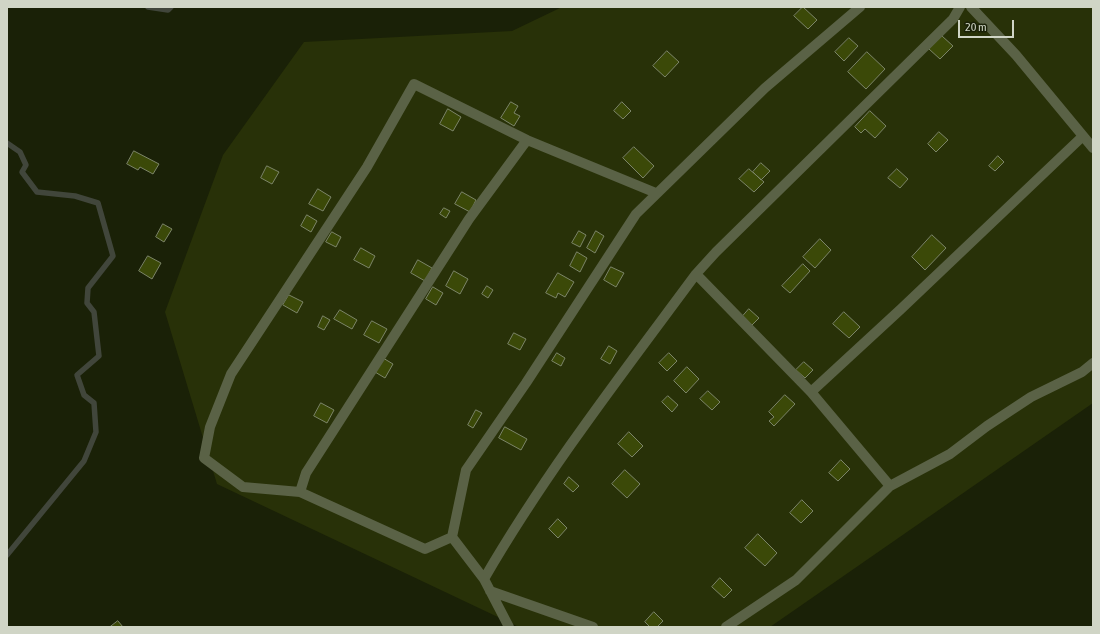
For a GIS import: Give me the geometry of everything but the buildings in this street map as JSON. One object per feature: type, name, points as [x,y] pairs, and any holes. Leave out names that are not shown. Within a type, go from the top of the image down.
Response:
[{"type":"lane","points":[[509,627],[484,578],[452,537],[466,470],[526,383],[636,214],[765,88],[860,7]]},
{"type":"lane","points":[[484,578],[502,546],[551,471],[696,274],[721,246],[953,19],[960,7]]},
{"type":"lane","points":[[971,7],[1016,55],[1093,148]]},
{"type":"lane","points":[[452,537],[425,549],[300,492],[243,487],[204,458],[210,427],[231,374],[367,167],[414,84],[527,140],[656,193]]},
{"type":"lane","points":[[811,392],[1083,136]]},
{"type":"lane","points":[[300,492],[306,474],[469,219],[527,140]]},
{"type":"lane","points":[[696,274],[811,392],[890,486]]},
{"type":"lane","points":[[726,627],[796,580],[890,486],[950,454],[987,426],[1031,397],[1082,372],[1093,363]]},
{"type":"lane","points":[[490,591],[593,627]]},
{"type":"green space","points":[[562,7],[1093,7],[1093,403],[770,627],[519,627],[217,484],[165,312],[223,155],[304,42],[512,31]]},
{"type":"waterway","points":[[148,7],[168,10],[171,7]]},
{"type":"waterway","points":[[7,143],[20,152],[26,165],[22,172],[37,192],[75,196],[98,203],[113,256],[88,288],[87,303],[94,312],[99,356],[77,375],[84,395],[94,403],[96,432],[84,461],[7,555]]}]
